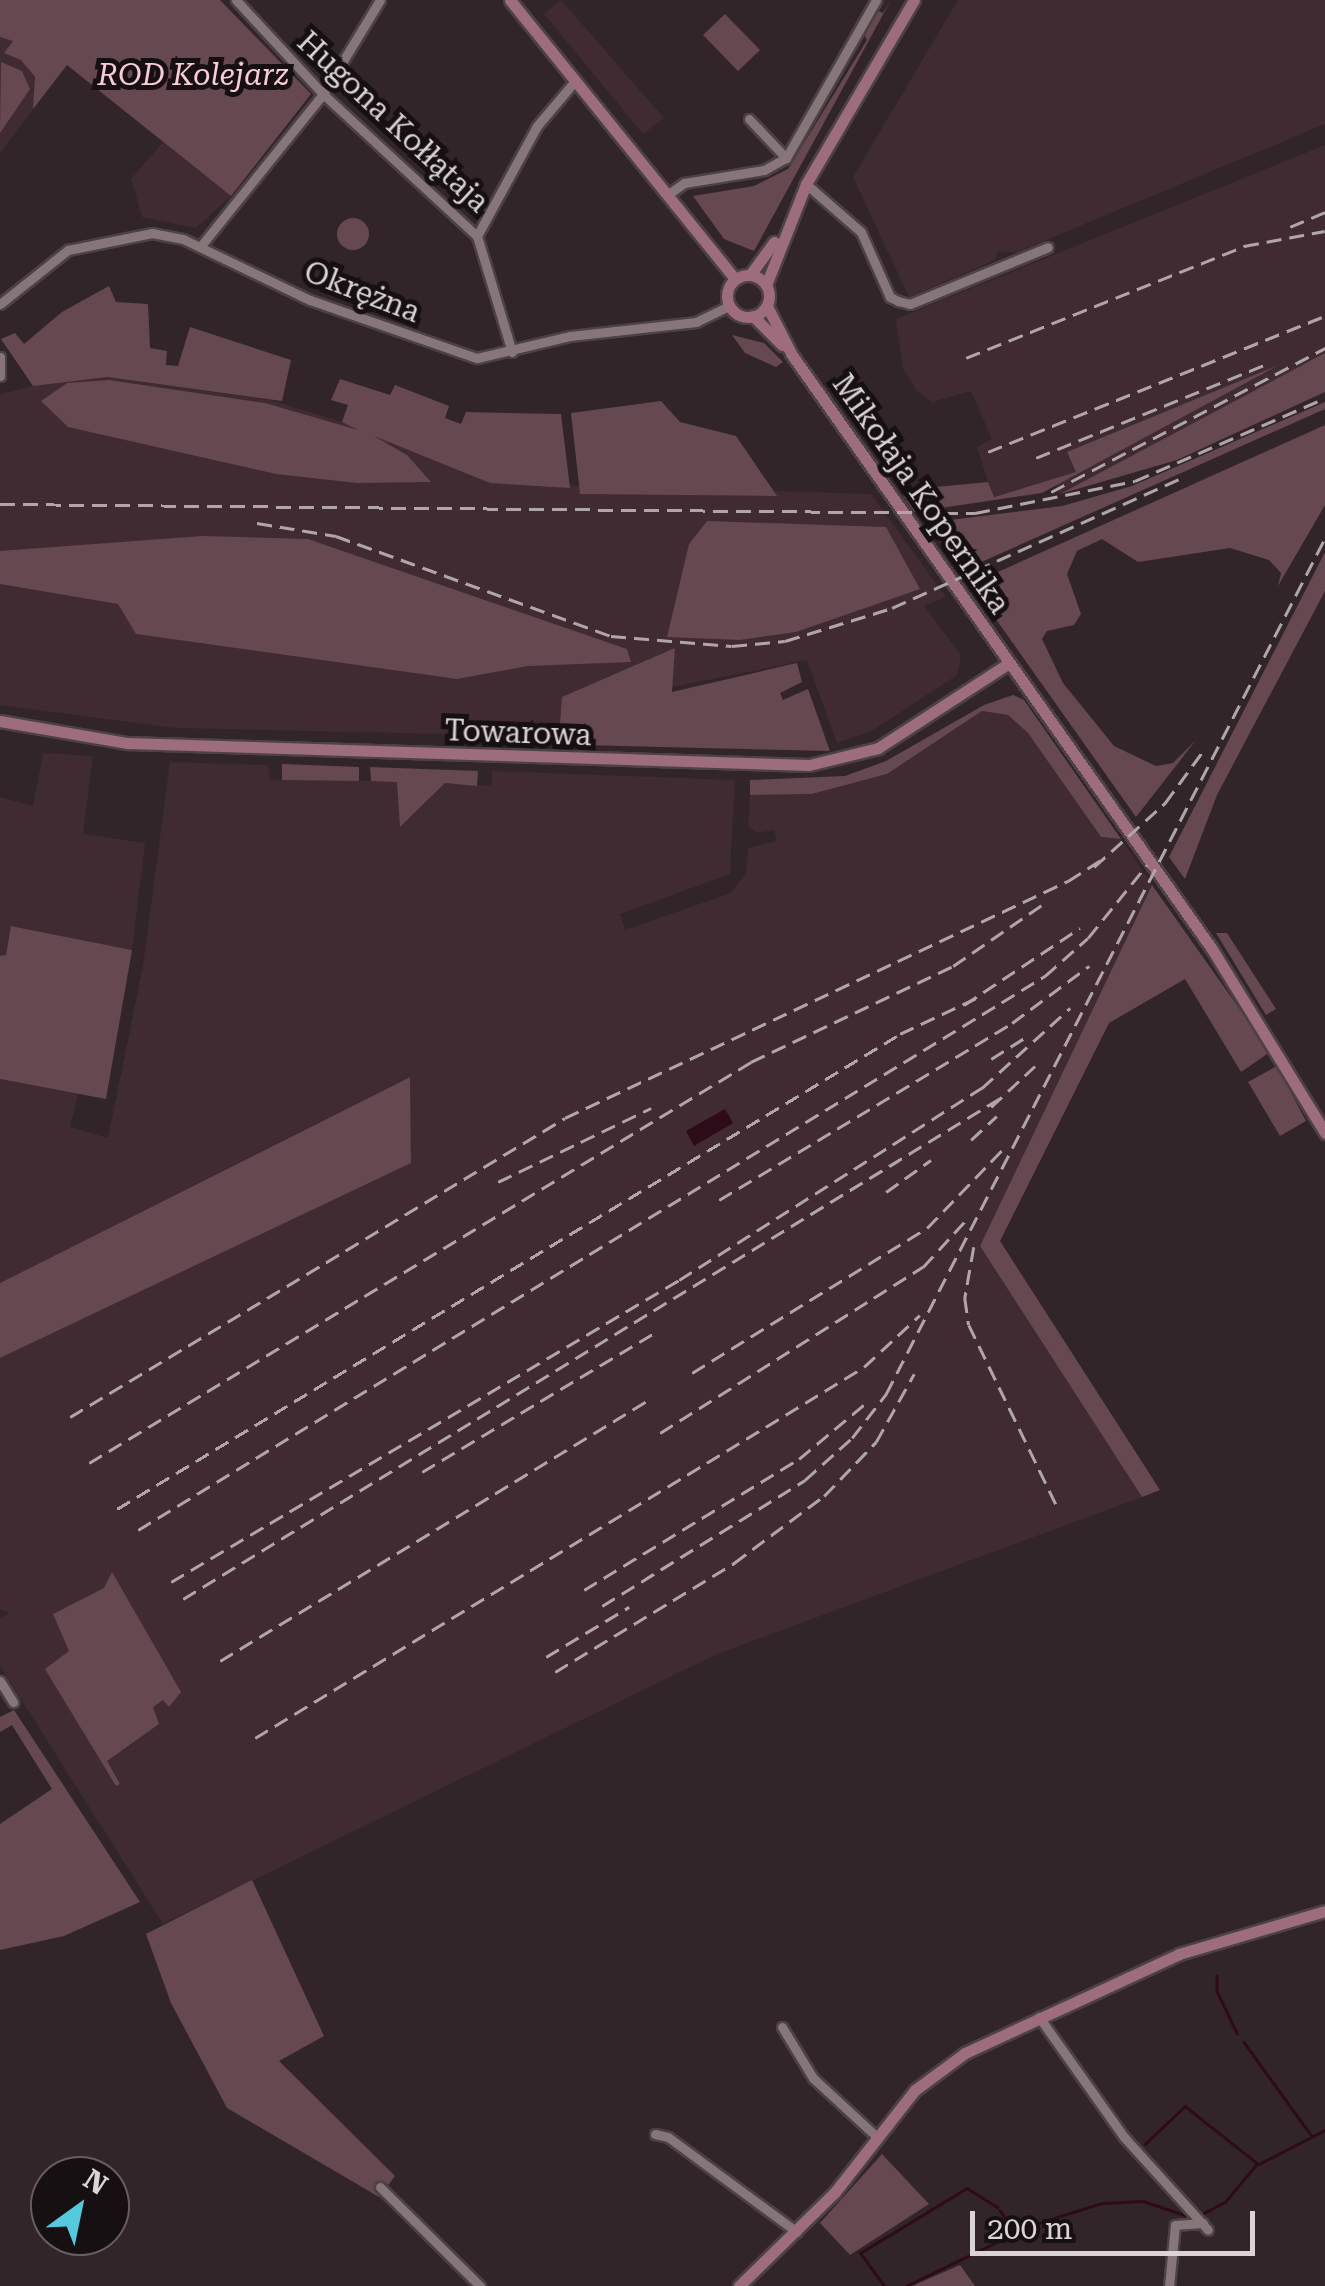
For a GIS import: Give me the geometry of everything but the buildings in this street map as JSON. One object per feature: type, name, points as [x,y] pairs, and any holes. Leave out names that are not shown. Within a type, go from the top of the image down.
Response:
[{"type":"main road","points":[[510,0],[735,280],[730,306],[753,316],[767,306],[766,284],[806,184],[914,0]]},
{"type":"main road","points":[[735,280],[750,275],[788,221]]},
{"type":"main road","points":[[750,275],[766,284]]},
{"type":"main road","name":"Mikołaja Kopernika","points":[[767,306],[792,354],[1212,949],[1325,1133]]},
{"type":"main road","name":"Mikołaja Kopernika","points":[[753,316],[792,354]]},
{"type":"main road","name":"Towarowa","points":[[0,721],[128,742],[810,765],[878,748],[1009,663]]},
{"type":"main road","points":[[739,2286],[797,2232],[928,2080],[965,2053],[1200,1946],[1325,1911]]},
{"type":"street","name":"Hugona Kołłątaja","points":[[236,0],[323,94],[477,236]]},
{"type":"street","points":[[200,247],[323,94],[380,0]]},
{"type":"street","points":[[667,195],[684,184],[764,170],[786,158],[876,0]]},
{"type":"street","points":[[512,352],[477,236],[537,126],[575,81]]},
{"type":"street","points":[[749,119],[786,158]]},
{"type":"street","points":[[806,184],[862,232],[898,302],[910,304],[1048,247]]},
{"type":"street","name":"Okrężna","points":[[0,304],[68,250],[152,233],[200,247],[298,295],[437,348],[478,358],[570,336],[696,322],[730,306]]},
{"type":"street","points":[[0,357],[0,376]]},
{"type":"street","points":[[0,1680],[13,1702]]},
{"type":"street","points":[[1038,2017],[1124,2137],[1205,2227],[1175,2225],[1169,2286]]},
{"type":"street","points":[[782,2027],[813,2078],[877,2137]]},
{"type":"street","points":[[654,2134],[668,2137],[797,2232]]},
{"type":"street","points":[[380,2186],[480,2286]]},
{"type":"shaded area","points":[[561,0],[664,118],[643,134],[544,14]]},
{"type":"shaded area","points":[[958,0],[1325,0],[1325,124],[1015,253],[998,251],[995,260],[909,297],[853,177]]},
{"type":"shaded area","points":[[0,10],[67,64],[0,153]]},
{"type":"shaded area","points":[[163,142],[231,196],[196,228],[142,217],[131,179]]},
{"type":"shaded area","points":[[1325,145],[1325,386],[1153,464],[1060,494],[1053,479],[993,497],[977,447],[992,439],[971,391],[932,402],[917,391],[903,368],[896,319]]},
{"type":"shaded area","points":[[106,377],[270,400],[362,428],[490,483],[871,494],[946,597],[924,606],[961,655],[957,675],[872,731],[837,743],[807,660],[628,696],[623,738],[175,728],[0,705],[0,394],[65,378]]},
{"type":"shaded area","points":[[982,711],[1008,715],[1028,733],[1101,837],[1121,839],[1152,885],[980,1246],[1142,1497],[717,1654],[163,1924],[0,1666],[0,1619],[9,1613],[0,1609],[0,1358],[411,1162],[409,1077],[0,1283],[0,1079],[78,1094],[70,1127],[108,1138],[143,966],[170,762],[268,765],[270,780],[398,781],[401,826],[445,783],[492,786],[492,771],[735,780],[730,874],[620,914],[625,930],[731,893],[746,873],[748,848],[777,841],[774,830],[757,833],[748,826],[750,795],[812,794],[887,774]]},
{"type":"shaded area","points":[[43,753],[93,756],[83,834],[145,843],[132,950],[12,926],[6,956],[0,956],[0,797],[33,806]]},
{"type":"shaded area","points":[[725,1109],[733,1123],[694,1146],[686,1131]]},
{"type":"green space","name":"ROD Kolejarz","points":[[0,0],[220,0],[311,94],[231,196],[67,65],[33,109],[35,77],[21,60],[4,53],[13,41],[0,37]]},
{"type":"green space","points":[[891,0],[754,251],[724,239],[693,196],[754,186],[788,169],[867,40],[863,33],[877,10],[883,13]]},
{"type":"green space","points":[[725,14],[760,50],[738,71],[703,35]]},
{"type":"green space","points":[[1,62],[22,71],[30,89],[0,133]]},
{"type":"green space","points":[[353,218],[364,223],[369,234],[364,245],[353,250],[342,245],[337,234],[342,223]]},
{"type":"green space","points":[[109,286],[116,302],[148,304],[150,348],[167,351],[166,365],[178,366],[190,327],[291,360],[282,401],[107,377],[33,386],[1,339],[15,333],[24,344],[62,312]]},
{"type":"green space","points":[[732,335],[764,343],[783,362],[776,367],[745,353]]},
{"type":"green space","points":[[1325,353],[1325,392],[1177,460],[1060,494]]},
{"type":"green space","points":[[1279,365],[1042,493],[914,512],[903,496],[915,489],[988,482],[994,497],[1076,472],[1067,452]]},
{"type":"green space","points":[[340,379],[390,395],[395,385],[449,406],[445,418],[461,424],[466,412],[561,414],[570,488],[490,483],[374,436],[407,455],[431,482],[357,483],[276,474],[68,427],[41,401],[67,383],[109,380],[265,403],[358,430],[342,422],[348,405],[331,400]]},
{"type":"green space","points":[[661,401],[680,422],[736,436],[777,496],[580,494],[571,413]]},
{"type":"green space","points":[[1325,402],[1325,409],[961,571],[926,523],[1062,506],[1132,486]]},
{"type":"green space","points":[[1325,425],[1325,505],[1278,586],[1281,573],[1269,560],[1230,548],[1138,562],[1102,539],[1077,551],[1067,574],[1081,614],[1074,625],[1047,631],[1042,639],[1063,683],[1114,746],[1156,766],[1173,763],[1196,740],[1136,817],[971,584]]},
{"type":"green space","points":[[707,521],[886,527],[920,589],[796,632],[740,640],[667,637],[689,544]]},
{"type":"green space","points":[[202,536],[308,539],[627,649],[631,662],[528,666],[457,679],[136,634],[118,604],[0,584],[0,551]]},
{"type":"green space","points":[[1325,552],[1325,591],[1217,795],[1185,879],[1169,857]]},
{"type":"green space","points":[[675,648],[672,692],[797,663],[802,682],[780,693],[783,700],[808,689],[830,751],[494,743],[495,733],[559,737],[562,697]]},
{"type":"green space","points":[[1013,695],[1024,700],[1121,839],[1101,837],[1028,733],[1008,715],[982,711],[887,774],[812,794],[750,795],[750,780],[845,776],[886,761],[984,705]]},
{"type":"green space","points":[[282,764],[359,767],[359,781],[282,780]]},
{"type":"green space","points":[[370,767],[478,771],[477,786],[445,783],[400,827],[397,782],[371,781]]},
{"type":"green space","points":[[1152,885],[1270,1052],[1241,1072],[1185,979],[1109,1023],[1000,1241],[1160,1490],[1142,1497],[980,1246]]},
{"type":"green space","points":[[11,926],[132,950],[106,1099],[0,1079],[0,956],[6,955]]},
{"type":"green space","points":[[1216,933],[1227,933],[1276,1009],[1266,1015]]},
{"type":"green space","points":[[1277,1066],[1306,1121],[1280,1136],[1248,1082]]},
{"type":"green space","points":[[410,1077],[411,1163],[0,1358],[0,1283]]},
{"type":"green space","points":[[112,1572],[181,1692],[169,1707],[163,1700],[153,1707],[159,1724],[107,1761],[120,1784],[116,1786],[45,1669],[69,1651],[53,1614],[104,1588]]},
{"type":"green space","points":[[14,1710],[140,1902],[64,1936],[0,1950],[0,1824],[52,1789],[12,1725],[0,1732],[0,1717]]},
{"type":"green space","points":[[252,1880],[324,2036],[279,2061],[395,2176],[379,2197],[227,2108],[171,2003],[146,1934]]},
{"type":"green space","points":[[882,2154],[929,2204],[850,2255],[820,2223]]},
{"type":"green space","points":[[960,2265],[975,2286],[912,2286]]},
{"type":"waterway","points":[[1217,1976],[1217,1991],[1237,2033]]},
{"type":"waterway","points":[[1244,2042],[1311,2135]]},
{"type":"waterway","points":[[1145,2144],[1185,2106],[1257,2163]]},
{"type":"waterway","points":[[1204,2213],[1225,2202],[1255,2166],[1325,2130]]},
{"type":"waterway","points":[[884,2286],[860,2253],[967,2188],[997,2207]]},
{"type":"waterway","points":[[1029,2226],[1102,2203],[1143,2201],[1188,2216]]},
{"type":"waterway","points":[[1000,2210],[1013,2230]]},
{"type":"waterway","points":[[906,2286],[1017,2232]]},
{"type":"railway","points":[[1290,227],[1325,212]]},
{"type":"railway","points":[[966,358],[1244,246],[1325,231]]},
{"type":"railway","points":[[988,452],[1325,316]]},
{"type":"railway","points":[[1051,492],[1325,348]]},
{"type":"railway","points":[[1036,458],[1269,363]]},
{"type":"railway","points":[[0,504],[975,513],[1135,481],[1325,398]]},
{"type":"railway","points":[[257,523],[336,536],[611,636],[732,646],[785,641],[892,608],[1184,477]]},
{"type":"railway","points":[[602,1606],[805,1480],[852,1438],[886,1394],[1325,538]]},
{"type":"railway","points":[[1094,867],[1165,803],[1203,751]]},
{"type":"railway","points":[[70,1417],[565,1118],[1068,881],[1104,858]]},
{"type":"railway","points":[[138,1530],[1045,976],[1088,938],[1147,865]]},
{"type":"railway","points":[[89,1463],[751,1062],[953,966],[1046,902]]},
{"type":"railway","points":[[964,1005],[1080,928]]},
{"type":"railway","points":[[719,1200],[1012,1023],[1089,966]]},
{"type":"railway","points":[[117,1509],[900,1034],[976,998]]},
{"type":"railway","points":[[171,1582],[679,1280],[982,1088],[1070,1008]]},
{"type":"railway","points":[[991,1059],[1026,1037]]},
{"type":"railway","points":[[991,1107],[1035,1066]]},
{"type":"railway","points":[[183,1599],[1002,1097]]},
{"type":"railway","points":[[498,1182],[651,1108]]},
{"type":"railway","points":[[971,1140],[997,1116]]},
{"type":"railway","points":[[692,1373],[927,1228],[1005,1147]]},
{"type":"railway","points":[[886,1192],[931,1160]]},
{"type":"railway","points":[[660,1433],[923,1267],[967,1219]]},
{"type":"railway","points":[[974,1247],[965,1298],[969,1325],[1059,1510]]},
{"type":"railway","points":[[255,1738],[864,1367],[920,1315]]},
{"type":"railway","points":[[422,1472],[658,1331]]},
{"type":"railway","points":[[555,1672],[734,1563],[824,1496],[876,1442],[914,1374]]},
{"type":"railway","points":[[220,1661],[650,1399]]},
{"type":"railway","points":[[584,1590],[799,1459],[866,1403]]},
{"type":"railway","points":[[546,1657],[629,1607]]}]
